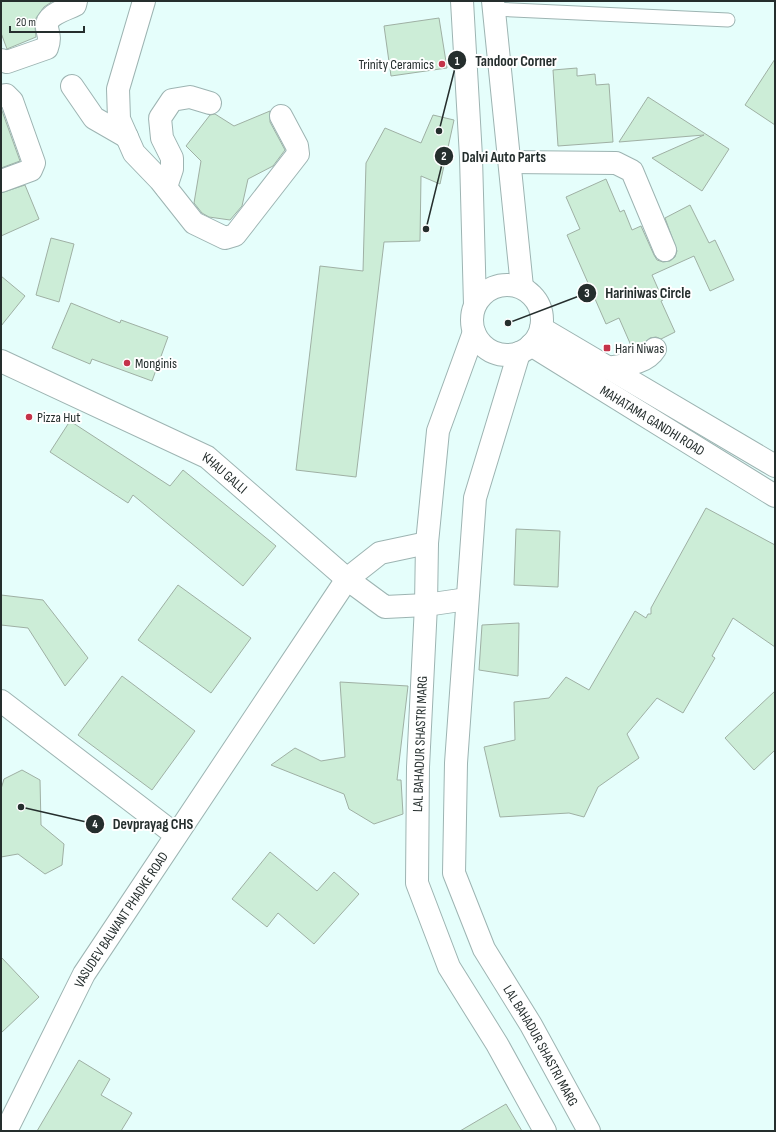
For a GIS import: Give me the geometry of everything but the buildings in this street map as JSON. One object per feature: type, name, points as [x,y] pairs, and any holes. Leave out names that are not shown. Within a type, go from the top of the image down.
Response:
[{"type":"main road","points":[[1,60],[7,62],[47,48],[50,41],[47,24],[50,18],[75,5],[76,1]]},
{"type":"main road","points":[[144,1],[118,89],[119,119],[134,153],[166,187],[194,223],[225,238],[235,235],[298,154],[297,146],[281,116]]},
{"type":"main road","points":[[462,1],[471,157],[475,304],[472,323],[474,332],[479,341],[492,351],[508,355],[530,342],[542,316],[539,304],[532,294],[522,287],[511,284],[500,285],[490,289],[481,295],[475,304]]},
{"type":"main road","points":[[493,5],[522,287]]},
{"type":"main road","points":[[72,86],[94,118],[127,137]]},
{"type":"main road","points":[[1,96],[6,95],[12,101],[34,163],[31,170],[1,181]]},
{"type":"main road","points":[[166,187],[172,169],[172,158],[162,138],[160,118],[172,100],[190,97],[210,103]]},
{"type":"main road","points":[[510,162],[616,163],[632,171],[665,250]]},
{"type":"main road","name":"LAL BAHADUR SHASTRI MARG","points":[[474,332],[438,431],[427,543],[426,605],[418,767],[417,883],[449,967],[498,1044],[545,1131]]},
{"type":"main road","name":"MAHATAMA GANDHI ROAD","points":[[530,342],[608,368],[775,466]]},
{"type":"main road","name":"MAHATAMA GANDHI ROAD","points":[[530,342],[775,496]]},
{"type":"main road","name":"LAL BAHADUR SHASTRI MARG","points":[[530,342],[475,498],[456,763],[454,873],[484,949],[531,1025],[589,1131]]},
{"type":"main road","points":[[608,368],[634,363],[650,356],[655,348]]},
{"type":"main road","name":"KHAU GALLI","points":[[1,361],[207,458],[347,578],[385,607],[426,605],[467,599]]},
{"type":"main road","name":"VASUDEV BALWANT PHADKE ROAD","points":[[6,1131],[84,974],[347,578],[380,553],[427,543]]},
{"type":"main road","points":[[1,701],[176,835]]},
{"type":"lane","points":[[493,5],[728,20]]},
{"type":"place","name":"Trinity Ceramics","points":[[442,64]]},
{"type":"place","name":"Tandoor Corner","points":[[439,131]]},
{"type":"place","name":"Dalvi Auto Parts","points":[[426,229]]},
{"type":"place","name":"Hariniwas Circle","points":[[508,323]]},
{"type":"place","name":"Hari Niwas","points":[[607,348]]},
{"type":"place","name":"Monginis","points":[[127,363]]},
{"type":"place","name":"Pizza Hut","points":[[29,417]]},
{"type":"place","name":"Devprayag CHS","points":[[21,807]]}]
